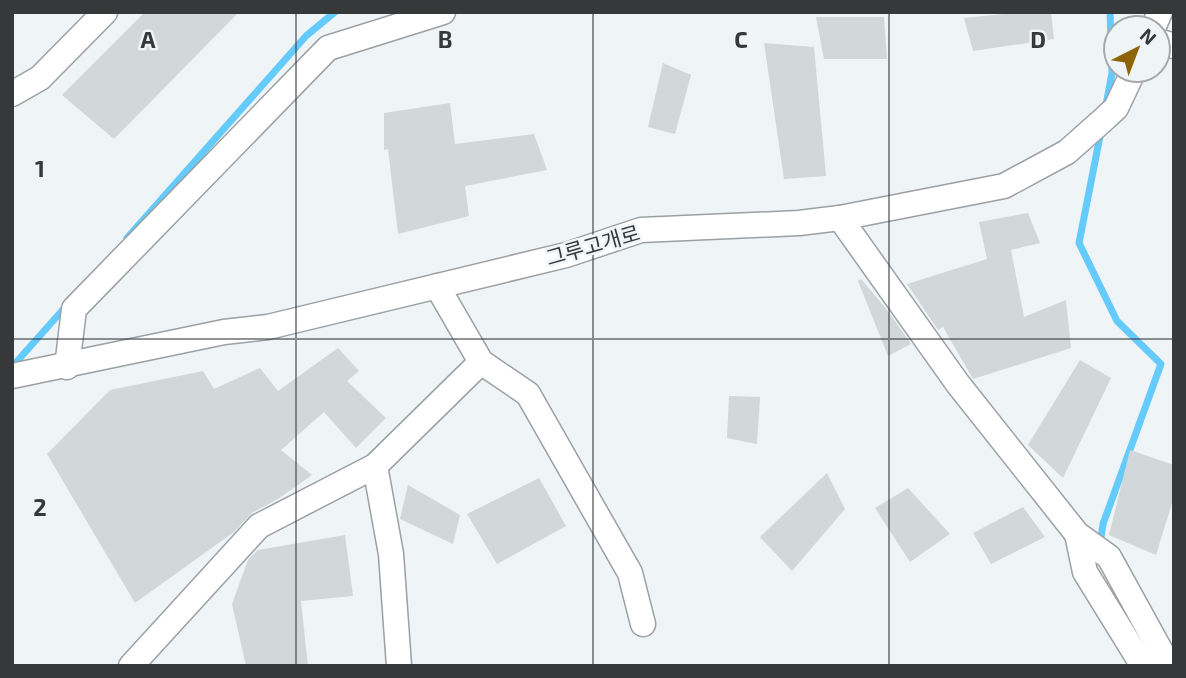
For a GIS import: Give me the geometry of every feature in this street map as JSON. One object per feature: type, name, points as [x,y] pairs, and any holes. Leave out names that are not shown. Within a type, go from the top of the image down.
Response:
[{"type":"street","points":[[12,94],[40,78],[105,12]]},
{"type":"street","points":[[56,369],[74,309],[328,48],[443,12]]},
{"type":"street","name":"그루고개로","points":[[12,376],[224,332],[268,327],[566,255],[641,230],[840,218],[1004,186],[1067,152],[1116,108],[1127,84]]},
{"type":"street","points":[[840,218],[958,384],[1081,537],[1109,557],[1169,666]]},
{"type":"street","points":[[437,286],[481,362],[528,394],[630,573],[643,624]]},
{"type":"street","points":[[131,666],[259,526],[374,466],[481,362]]},
{"type":"street","points":[[374,466],[391,554],[399,666]]},
{"type":"street","points":[[1081,537],[1085,572],[1143,666]]},
{"type":"building","points":[[145,12],[239,12],[114,139],[62,95]]},
{"type":"building","points":[[1051,12],[1054,39],[973,51],[964,18]]},
{"type":"building","points":[[816,17],[884,17],[887,59],[824,59]]},
{"type":"building","points":[[764,43],[814,47],[826,176],[784,179]]},
{"type":"building","points":[[663,63],[691,75],[675,134],[648,127]]},
{"type":"building","points":[[450,103],[455,144],[534,134],[547,170],[465,186],[469,216],[398,234],[388,149],[384,150],[384,113]]},
{"type":"building","points":[[1028,213],[1040,243],[1011,250],[1024,317],[1066,300],[1071,348],[973,379],[943,327],[938,330],[907,284],[987,259],[979,222]]},
{"type":"building","points":[[861,279],[911,344],[888,356],[858,281]]},
{"type":"building","points":[[338,348],[359,371],[347,381],[386,418],[356,448],[324,412],[281,450],[312,475],[252,513],[234,532],[135,603],[47,454],[110,390],[203,371],[214,389],[260,368],[278,391]]},
{"type":"building","points":[[1080,360],[1111,378],[1063,478],[1028,445]]},
{"type":"building","points":[[729,396],[760,397],[757,444],[727,438]]},
{"type":"building","points":[[1130,450],[1174,465],[1174,497],[1156,555],[1109,535]]},
{"type":"building","points":[[827,473],[845,509],[792,571],[760,537]]},
{"type":"building","points":[[539,478],[566,526],[497,564],[467,514]]},
{"type":"building","points":[[408,485],[460,515],[453,544],[400,519]]},
{"type":"building","points":[[908,488],[950,534],[910,562],[875,508]]},
{"type":"building","points":[[1023,507],[1045,537],[991,564],[973,533]]},
{"type":"building","points":[[345,535],[353,596],[301,601],[308,666],[246,666],[232,604],[248,560],[258,550]]},
{"type":"waterway","points":[[127,238],[306,36],[335,12]]},
{"type":"waterway","points":[[1106,105],[1112,73],[1110,12]]},
{"type":"waterway","points":[[1100,544],[1103,524],[1161,364],[1117,321],[1079,243],[1101,131]]},
{"type":"waterway","points":[[12,367],[68,304]]}]
